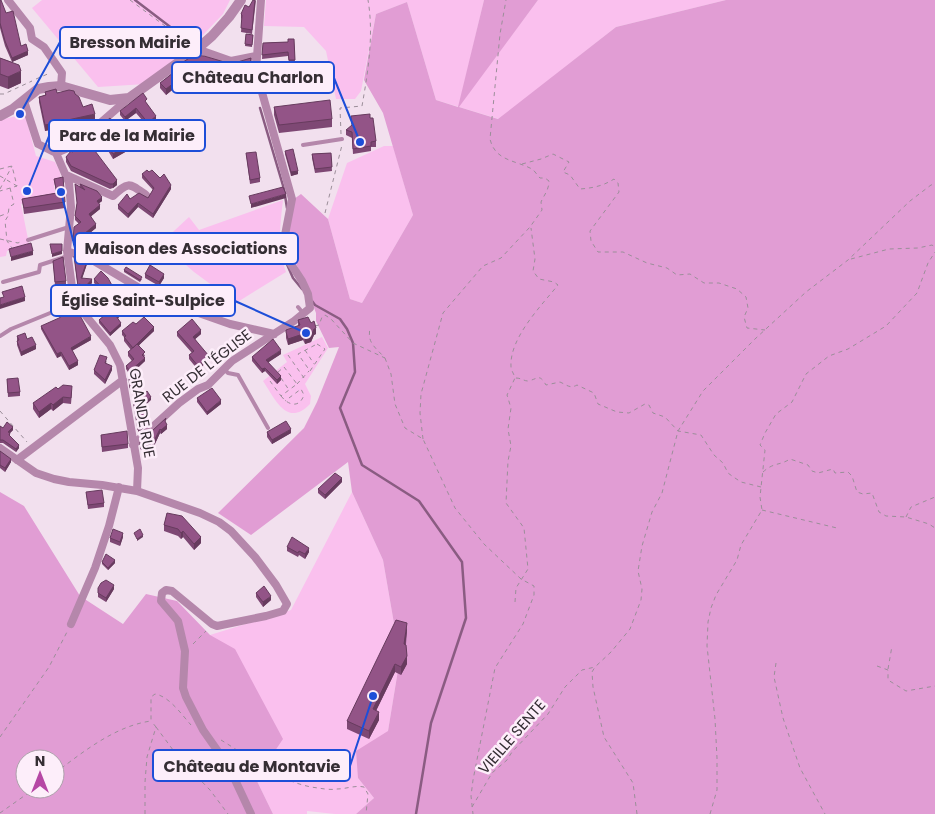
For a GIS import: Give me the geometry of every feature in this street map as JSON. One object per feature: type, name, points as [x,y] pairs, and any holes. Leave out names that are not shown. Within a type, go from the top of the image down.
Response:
[{"type":"street","points":[[8,0],[30,28],[32,39],[44,47],[62,73],[61,86]]},
{"type":"street","points":[[24,100],[38,144],[56,153],[75,145],[129,98],[215,38],[241,0]]},
{"type":"street","name":"RUE DE L'ÉGLISE","points":[[133,445],[179,403],[198,389],[208,385],[232,361],[274,334],[301,310],[310,308],[308,294],[287,258],[284,240],[292,199],[256,71],[261,0]]},
{"type":"street","points":[[197,50],[231,61],[256,56]]},
{"type":"street","points":[[0,116],[14,109],[38,89],[61,86],[110,100],[129,98]]},
{"type":"street","name":"GRANDE RUE","points":[[56,153],[69,183],[71,207],[68,253],[73,294],[86,316],[110,345],[120,365],[139,478],[137,491]]},
{"type":"street","points":[[66,175],[113,196],[125,184],[130,184],[146,195]]},
{"type":"street","points":[[68,253],[94,261],[156,298],[230,324],[274,334]]},
{"type":"street","points":[[17,460],[123,380]]},
{"type":"street","points":[[0,448],[36,473],[69,482],[119,487],[137,491],[200,513],[219,522],[231,531],[255,557],[276,585],[286,604],[283,611],[223,625],[212,624],[172,591],[166,590],[162,593],[161,601],[178,621],[185,651],[182,688],[203,730],[229,767],[251,814]]},
{"type":"street","points":[[71,624],[95,568],[119,487]]},
{"type":"lane","points":[[303,145],[342,139]]},
{"type":"lane","points":[[28,240],[69,228]]},
{"type":"lane","points":[[3,282],[39,272],[40,265],[68,253]]},
{"type":"lane","points":[[0,336],[11,329],[77,302]]},
{"type":"lane","points":[[224,369],[228,373],[238,375],[268,428]]},
{"type":"path","points":[[130,0],[197,50]]},
{"type":"path","points":[[325,213],[342,144],[340,108],[362,106],[368,72],[370,13],[368,0]]},
{"type":"path","points":[[473,814],[473,780],[495,668],[523,624],[534,595],[534,586],[520,579],[484,544],[455,508],[423,439],[420,413],[421,394],[444,313],[483,266],[501,258],[530,228],[542,210],[540,202],[548,191],[549,181],[545,178],[540,178],[534,169],[504,159],[491,145],[500,34],[506,0]]},
{"type":"path","points":[[0,94],[4,94],[51,72]]},
{"type":"path","points":[[520,164],[553,154],[569,162],[563,172],[570,175],[580,189],[604,185],[614,179],[618,183],[619,192],[590,231],[591,241],[598,252],[623,252],[647,264],[667,268],[677,275],[690,274],[704,283],[720,283],[737,289],[746,297],[748,308],[744,317],[747,328],[765,330]]},
{"type":"path","points":[[0,169],[12,166]]},
{"type":"path","points":[[0,190],[12,166]]},
{"type":"path","points":[[12,166],[17,186]]},
{"type":"path","points":[[0,176],[17,186]]},
{"type":"path","points":[[848,260],[910,201],[935,184]]},
{"type":"path","points":[[0,190],[17,186]]},
{"type":"path","points":[[10,188],[14,204],[9,207],[8,216],[5,221],[7,241],[12,249],[8,251],[15,250]]},
{"type":"path","points":[[0,216],[8,213]]},
{"type":"path","points":[[0,220],[5,221]]},
{"type":"path","points":[[516,602],[516,588],[528,568],[524,528],[506,503],[508,461],[511,446],[508,429],[511,408],[507,396],[515,378],[511,367],[512,353],[521,333],[558,285],[539,278],[533,271],[535,259],[530,228]]},
{"type":"path","points":[[0,239],[18,242],[28,240]]},
{"type":"path","points":[[848,260],[889,248],[918,248],[932,245],[935,247]]},
{"type":"path","points":[[710,814],[717,790],[717,758],[715,711],[707,646],[708,622],[716,595],[737,560],[741,545],[762,510],[760,497],[765,450],[760,445],[776,414],[792,402],[806,374],[829,356],[848,348],[886,326],[918,293],[928,264],[935,252]]},
{"type":"path","name":"VIEILLE SENTE","points":[[472,807],[492,773],[507,760],[512,752],[548,714],[565,688],[582,670],[595,666],[611,652],[630,629],[642,600],[642,589],[638,571],[642,546],[652,512],[662,494],[678,431],[702,391],[806,292],[848,260]]},
{"type":"path","points":[[319,325],[322,317],[325,316],[331,319],[353,343],[385,358]]},
{"type":"path","points":[[370,328],[368,336],[371,343],[385,358],[391,374],[396,404],[405,428],[423,439]]},
{"type":"path","points":[[281,396],[310,371],[325,349],[317,344],[298,354],[310,371]]},
{"type":"path","points":[[305,350],[314,364]]},
{"type":"path","points":[[288,355],[304,378]]},
{"type":"path","points":[[289,390],[277,372],[284,367],[297,384]]},
{"type":"path","points":[[515,378],[529,381],[538,377],[546,385],[560,382],[573,388],[577,385],[594,392],[598,404],[617,412],[629,413],[645,404],[649,405],[653,413],[665,416],[678,431],[701,435],[714,455],[724,463],[732,476],[741,482],[761,487]]},
{"type":"path","points":[[270,381],[285,401],[291,405],[298,404],[304,396],[302,389],[285,401]]},
{"type":"path","points":[[0,411],[32,447]]},
{"type":"path","points":[[763,472],[770,466],[782,464],[790,459],[808,466],[812,471],[818,472],[833,469],[839,474],[848,472],[852,476],[857,492],[863,494],[872,493],[879,512],[891,517],[906,518],[929,524],[935,528]]},
{"type":"path","points":[[906,518],[910,507],[935,498]]},
{"type":"path","points":[[762,510],[837,528]]},
{"type":"path","points":[[0,737],[49,667],[71,624]]},
{"type":"path","points":[[185,651],[212,624]]},
{"type":"path","points":[[892,646],[888,680],[906,691],[935,686]]},
{"type":"path","points":[[776,663],[774,677],[789,735],[800,768],[824,814]]},
{"type":"path","points":[[595,666],[592,672],[593,687],[604,737],[633,783],[637,814]]},
{"type":"path","points":[[877,666],[888,670]]},
{"type":"path","points":[[203,730],[193,728],[161,695],[155,694],[151,697],[151,721],[179,758],[210,790],[228,814]]},
{"type":"path","points":[[65,766],[111,735],[137,723],[151,721]]},
{"type":"path","points":[[145,814],[144,782],[147,757],[156,727]]},
{"type":"path","points":[[218,738],[298,784],[335,790],[359,786],[364,787],[368,794],[366,814]]},
{"type":"path","points":[[0,813],[20,799]]},
{"type":"shaded area","points":[[42,0],[230,0],[223,14],[185,54],[146,84],[98,87],[32,8]]},
{"type":"shaded area","points":[[266,0],[484,0],[459,106],[538,0],[726,0],[616,27],[499,119],[436,100],[407,2],[376,14],[361,91],[355,99],[336,99],[326,51],[304,27],[264,26]]},
{"type":"shaded area","points":[[484,0],[538,0],[459,107],[498,119],[616,27],[726,0],[935,0],[935,814],[356,814],[374,798],[358,778],[356,751],[388,731],[400,658],[383,560],[352,492],[348,462],[251,535],[218,513],[304,428],[317,402],[339,347],[329,348],[316,321],[316,313],[284,237],[294,199],[301,194],[328,219],[350,299],[362,303],[413,215],[383,113],[364,80],[376,14],[407,2],[436,100],[458,107]]},
{"type":"shaded area","points":[[25,114],[36,156],[55,162],[60,172],[61,183],[54,185],[56,198],[21,204],[29,244],[7,251],[6,256],[0,257],[0,120]]},
{"type":"shaded area","points":[[384,146],[393,146],[413,215],[362,303],[350,299],[328,219],[347,163]]},
{"type":"shaded area","points":[[283,200],[280,245],[286,272],[236,303],[194,272],[161,243],[189,217],[199,230]]},
{"type":"shaded area","points":[[322,337],[328,348],[305,384],[311,396],[310,404],[302,411],[288,412],[277,403],[263,381],[287,362],[283,355]]},
{"type":"shaded area","points":[[0,492],[24,506],[80,596],[123,624],[146,594],[177,601],[210,635],[235,649],[283,739],[256,779],[273,814],[0,814]]},
{"type":"shaded area","points":[[352,492],[383,560],[400,658],[388,731],[358,778],[374,798],[356,814],[307,811],[307,814],[273,814],[256,779],[210,635],[291,610]]},
{"type":"building","points":[[0,0],[6,13],[13,11],[21,46],[26,44],[28,51],[12,58],[0,23]]},
{"type":"building","points":[[253,0],[255,0],[252,30],[241,28],[241,14],[245,5],[249,7]]},
{"type":"building","points":[[246,34],[253,35],[252,45],[245,44]]},
{"type":"building","points":[[288,39],[294,39],[295,60],[289,60],[288,52],[262,55],[263,43],[288,42]]},
{"type":"building","points":[[194,55],[231,64],[251,58],[250,65],[229,72],[215,66],[212,76],[194,71],[194,77],[184,81],[182,77],[166,89],[160,83],[178,69],[177,66]]},
{"type":"building","points":[[0,58],[19,65],[21,71],[8,77],[0,74]]},
{"type":"building","points":[[56,89],[57,93],[69,90],[74,91],[83,107],[92,104],[95,114],[45,125],[39,97],[46,95],[45,92]]},
{"type":"building","points":[[143,93],[147,99],[145,101],[156,116],[148,123],[136,108],[125,117],[120,111]]},
{"type":"building","points":[[330,100],[332,119],[279,125],[274,107]]},
{"type":"building","points":[[370,114],[370,118],[373,118],[376,141],[371,142],[371,146],[353,149],[352,132],[346,130],[352,125],[351,116]]},
{"type":"building","points":[[110,118],[127,146],[113,154],[104,140],[92,147],[117,180],[113,184],[71,166],[66,157],[71,151],[77,150],[85,140]]},
{"type":"building","points":[[293,149],[298,171],[291,172],[285,151]]},
{"type":"building","points":[[256,152],[260,178],[250,180],[246,153]]},
{"type":"building","points":[[331,153],[332,167],[315,169],[312,154]]},
{"type":"building","points":[[147,170],[149,172],[152,170],[160,178],[164,174],[171,185],[153,214],[138,203],[128,214],[118,205],[127,194],[130,199],[139,193],[148,198],[154,188],[142,174]]},
{"type":"building","points":[[63,177],[65,202],[24,208],[22,199],[57,193],[54,179]]},
{"type":"building","points":[[75,184],[85,190],[80,184],[97,191],[102,197],[97,201],[100,205],[89,214],[96,224],[84,234],[100,244],[101,240],[105,242],[107,236],[117,240],[114,248],[116,250],[108,258],[73,241],[74,227],[81,222],[75,216],[77,203]]},
{"type":"building","points":[[283,187],[286,194],[251,204],[249,196]]},
{"type":"building","points":[[31,243],[33,251],[11,257],[9,249]]},
{"type":"building","points":[[50,244],[62,244],[62,251],[52,254]]},
{"type":"building","points":[[74,256],[87,261],[81,278],[92,279],[86,286],[79,284],[78,286]]},
{"type":"building","points":[[63,257],[66,281],[55,282],[53,261]]},
{"type":"building","points":[[150,265],[164,274],[159,282],[145,274]]},
{"type":"building","points":[[126,267],[142,277],[140,280],[124,270]]},
{"type":"building","points":[[101,271],[108,278],[114,289],[117,287],[131,303],[116,316],[121,323],[110,333],[99,320],[106,314],[96,303],[106,292],[94,279]]},
{"type":"building","points":[[22,286],[25,297],[0,305],[0,298],[4,297],[2,292]]},
{"type":"building","points":[[76,308],[91,336],[71,348],[78,361],[69,366],[61,352],[57,354],[41,326]]},
{"type":"building","points":[[144,317],[154,327],[133,348],[124,337],[126,336],[122,331],[133,322],[136,324]]},
{"type":"building","points":[[308,317],[311,323],[314,321],[316,328],[311,336],[305,338],[303,334],[288,339],[286,330],[300,325],[298,320]]},
{"type":"building","points":[[192,319],[201,330],[193,337],[209,356],[198,366],[189,355],[194,351],[177,332]]},
{"type":"building","points":[[25,333],[27,339],[32,337],[36,345],[21,352],[17,336]]},
{"type":"building","points":[[273,339],[281,350],[266,360],[281,376],[277,380],[265,368],[262,369],[252,357]]},
{"type":"building","points":[[137,344],[145,352],[142,355],[145,358],[130,371],[126,366],[134,359],[128,352]]},
{"type":"building","points":[[100,355],[107,357],[105,363],[112,366],[105,380],[94,370]]},
{"type":"building","points":[[18,378],[20,392],[8,393],[7,379]]},
{"type":"building","points":[[129,379],[134,379],[135,387],[130,388]]},
{"type":"building","points":[[63,385],[72,386],[71,398],[63,397],[39,412],[33,403],[56,387],[58,389]]},
{"type":"building","points":[[212,388],[221,400],[207,412],[197,398]]},
{"type":"building","points":[[147,391],[151,397],[139,407],[149,420],[138,430],[133,400],[134,402]]},
{"type":"building","points":[[166,418],[167,425],[160,429],[154,441],[151,440],[147,448],[140,445],[140,442]]},
{"type":"building","points":[[286,421],[291,429],[272,440],[267,432]]},
{"type":"building","points":[[7,422],[13,427],[8,432],[10,433],[9,435],[19,445],[16,449],[0,440],[0,426],[3,428]]},
{"type":"building","points":[[127,431],[128,444],[102,447],[101,435]]},
{"type":"building","points":[[0,451],[11,459],[5,468],[0,465]]},
{"type":"building","points":[[335,473],[342,478],[325,495],[318,489]]},
{"type":"building","points":[[102,490],[104,503],[88,505],[86,492]]},
{"type":"building","points":[[167,513],[182,516],[201,537],[194,544],[183,531],[181,533],[178,529],[164,525]]},
{"type":"building","points":[[113,529],[123,533],[120,542],[110,538]]},
{"type":"building","points":[[140,529],[143,535],[137,539],[134,533]]},
{"type":"building","points":[[292,537],[309,548],[305,554],[299,551],[298,553],[287,547]]},
{"type":"building","points":[[106,554],[115,560],[108,568],[102,562]]},
{"type":"building","points":[[106,580],[114,585],[106,598],[98,593],[98,588]]},
{"type":"building","points":[[264,586],[271,596],[263,602],[256,593]]},
{"type":"building","points":[[396,620],[407,623],[404,644],[406,645],[407,656],[401,667],[395,664],[373,709],[379,712],[369,731],[347,721]]},
{"type":"waterway","points":[[135,0],[190,42]]},
{"type":"waterway","points":[[260,108],[284,189],[287,208]]},
{"type":"waterway","points":[[286,262],[293,278],[302,289]]},
{"type":"waterway","points":[[312,301],[315,305],[340,319],[353,343],[355,372],[340,408],[362,465],[419,501],[462,562],[466,618],[431,723],[416,814]]},
{"type":"place","name":"Bresson Mairie","points":[[20,114]]},
{"type":"place","name":"Château Charlon","points":[[360,142]]},
{"type":"place","name":"Parc de la Mairie","points":[[27,191]]},
{"type":"place","name":"Maison des Associations","points":[[61,192]]},
{"type":"place","name":"Église Saint-Sulpice","points":[[306,333]]},
{"type":"place","name":"Château de Montavie","points":[[373,696]]}]
